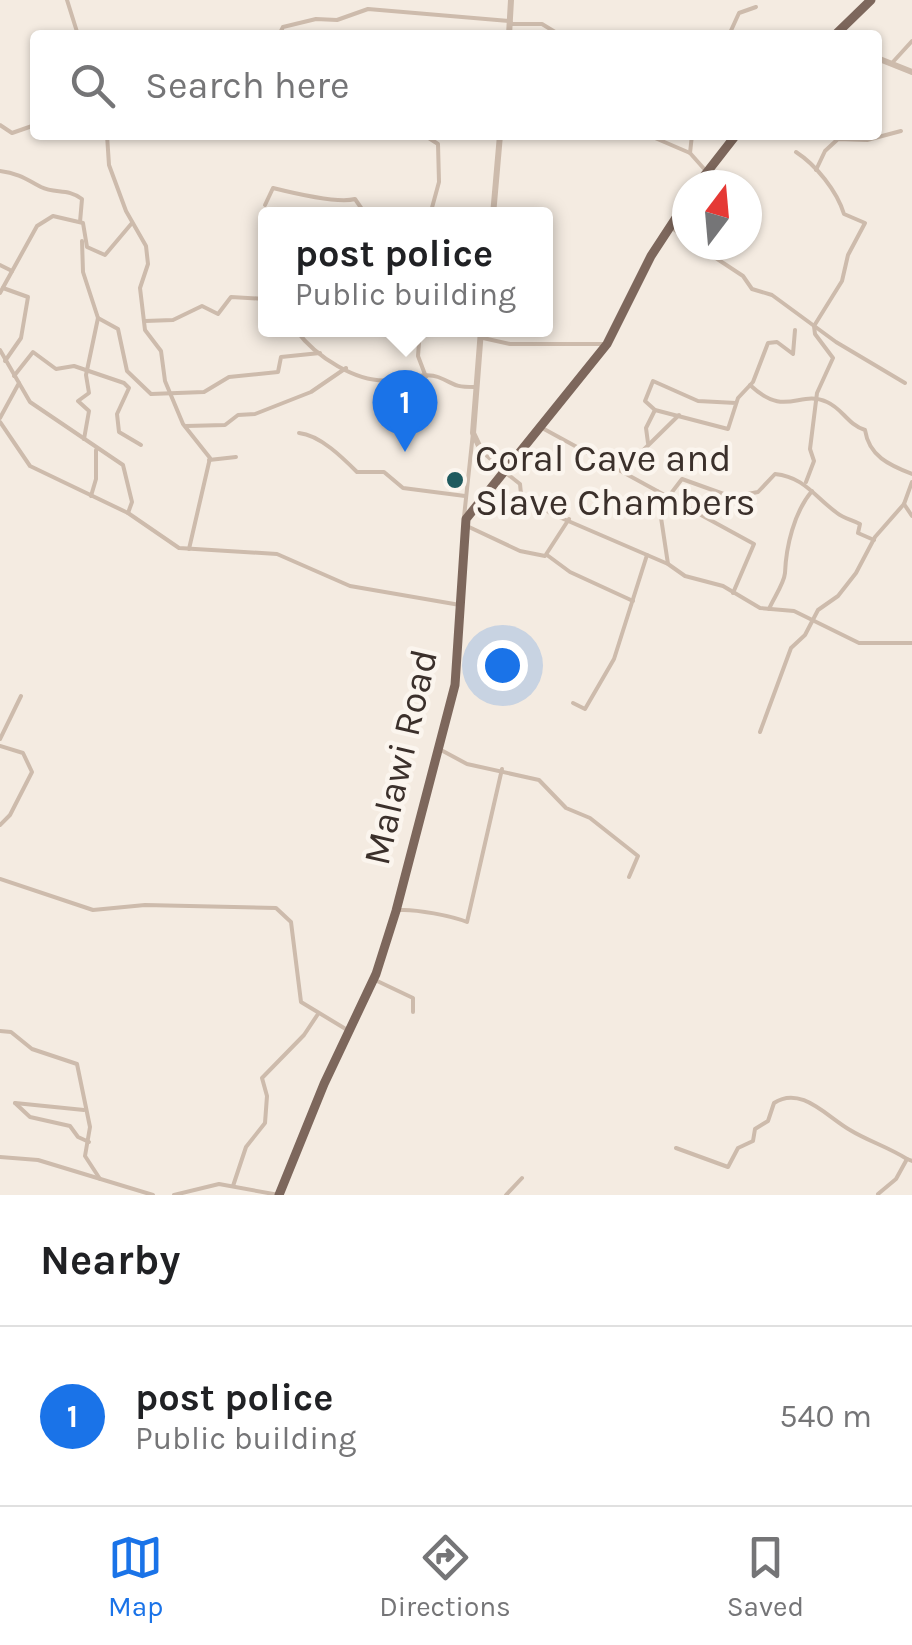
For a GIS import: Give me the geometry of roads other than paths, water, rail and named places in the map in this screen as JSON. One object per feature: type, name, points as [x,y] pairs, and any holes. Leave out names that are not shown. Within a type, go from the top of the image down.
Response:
[{"type":"main road","points":[[840,30],[871,0]]},
{"type":"main road","points":[[708,170],[732,140]]},
{"type":"main road","points":[[465,522],[606,344],[672,223]]},
{"type":"main road","name":"Malawi Road","points":[[279,1195],[374,979],[396,911],[455,685],[465,522]]},
{"type":"street","points":[[67,0],[76,30]]},
{"type":"street","points":[[509,30],[511,0]]},
{"type":"street","points":[[731,30],[739,13],[756,7]]},
{"type":"street","points":[[282,30],[304,20],[338,20],[368,9],[510,20],[512,24],[542,24],[552,30]]},
{"type":"street","points":[[892,64],[912,41]]},
{"type":"street","points":[[882,60],[912,72]]},
{"type":"street","points":[[0,125],[12,133],[30,127]]},
{"type":"street","points":[[882,134],[901,131]]},
{"type":"street","points":[[107,140],[109,166],[146,246],[148,264],[140,288],[145,330],[156,341],[166,365],[165,381],[186,426],[209,460],[189,550]]},
{"type":"street","points":[[430,140],[438,146],[438,182],[432,207]]},
{"type":"street","points":[[494,207],[500,140]]},
{"type":"street","points":[[660,140],[690,153],[704,170]]},
{"type":"street","points":[[690,153],[691,140]]},
{"type":"street","points":[[816,170],[825,151],[837,140]]},
{"type":"street","points":[[796,152],[840,199],[844,214],[864,223],[842,281],[814,326],[814,334],[833,358],[816,399],[817,419],[810,449],[814,460],[806,482]]},
{"type":"street","points":[[0,171],[16,173],[44,188],[71,191],[82,199],[83,272],[98,318],[88,370],[89,392],[78,401],[89,411],[84,439]]},
{"type":"street","points":[[266,205],[273,188],[301,198],[316,194],[356,199],[361,207]]},
{"type":"street","points":[[5,360],[21,338],[28,297],[2,290],[12,271],[37,226],[52,216],[80,222]]},
{"type":"street","points":[[82,241],[105,255],[132,222]]},
{"type":"street","points":[[719,260],[743,276],[752,290],[772,295],[904,383]]},
{"type":"street","points":[[0,264],[12,271]]},
{"type":"street","points":[[145,321],[173,320],[202,306],[218,314],[231,297],[258,298]]},
{"type":"street","points":[[98,318],[118,329],[123,360],[142,388],[172,396],[204,392],[229,378],[271,376],[278,372],[281,358],[320,353]]},
{"type":"street","points":[[736,403],[698,401],[653,381],[645,401],[654,410],[728,429],[736,403],[750,385],[768,342],[793,354],[794,330]]},
{"type":"street","points":[[303,337],[320,353],[375,380],[426,376],[440,377],[456,388],[475,386]]},
{"type":"street","points":[[419,337],[418,356],[426,376]]},
{"type":"street","points":[[481,337],[464,496],[465,522],[526,553],[547,555],[570,572],[634,601]]},
{"type":"street","points":[[490,337],[510,344],[606,344]]},
{"type":"street","points":[[0,350],[30,402],[123,465],[132,502],[128,513]]},
{"type":"street","points":[[14,376],[32,352],[56,369],[68,366],[88,370],[129,386],[117,414],[119,432],[142,445]]},
{"type":"street","points":[[186,426],[216,427],[238,415],[255,414],[311,392],[346,368]]},
{"type":"street","points":[[19,383],[0,420],[30,466],[128,513],[170,544],[189,550],[277,554],[350,586],[460,605]]},
{"type":"street","points":[[750,385],[782,404],[816,399],[829,402],[851,426],[865,430],[867,446],[884,462],[912,474]]},
{"type":"street","points":[[648,444],[646,428],[654,410]]},
{"type":"street","points":[[622,471],[679,416]]},
{"type":"street","points":[[540,425],[548,433],[754,544],[733,593]]},
{"type":"street","points":[[299,433],[312,436],[325,448],[347,458],[357,472],[384,472],[403,488],[464,496]]},
{"type":"street","points":[[473,433],[480,448],[520,484],[521,494],[530,502],[668,564],[685,576],[723,586],[769,609],[794,610],[858,643],[912,643]]},
{"type":"street","points":[[91,496],[96,479],[96,450]]},
{"type":"street","points":[[209,460],[236,457]]},
{"type":"street","points":[[670,496],[682,478],[732,497],[758,492],[775,474],[806,482],[839,515],[860,524],[858,532],[874,540]]},
{"type":"street","points":[[760,732],[787,655],[808,632],[811,620],[841,593],[874,540],[904,504],[912,482]]},
{"type":"street","points":[[657,490],[668,564]]},
{"type":"street","points":[[769,609],[785,574],[783,562],[796,519],[812,492]]},
{"type":"street","points":[[904,504],[912,516]]},
{"type":"street","points":[[547,555],[569,519]]},
{"type":"street","points":[[573,703],[585,709],[596,695],[614,658],[647,555]]},
{"type":"street","points":[[0,825],[10,815],[32,772],[22,753],[0,743],[21,696]]},
{"type":"street","points":[[438,749],[474,766],[502,768],[539,780],[566,808],[587,816],[639,858],[629,877]]},
{"type":"street","points":[[396,911],[434,916],[448,912],[467,922],[502,768]]},
{"type":"street","points":[[0,879],[94,910],[145,905],[276,908],[291,922],[296,990],[301,1002],[349,1031]]},
{"type":"street","points":[[374,979],[413,998],[413,1012]]},
{"type":"street","points":[[233,1186],[246,1147],[265,1123],[268,1096],[262,1078],[304,1035],[318,1014]]},
{"type":"street","points":[[0,1030],[11,1032],[32,1049],[78,1064],[89,1142],[85,1156],[100,1179]]},
{"type":"street","points":[[676,1148],[728,1167],[738,1148],[753,1142],[755,1129],[768,1121],[774,1103],[792,1098],[816,1104],[848,1128],[909,1160],[896,1179],[878,1194]]},
{"type":"street","points":[[85,1110],[34,1101],[15,1103],[30,1118],[70,1126],[78,1137],[89,1142]]},
{"type":"street","points":[[59,1124],[61,1108]]},
{"type":"street","points":[[0,1157],[38,1160],[153,1195]]},
{"type":"street","points":[[506,1195],[522,1178]]},
{"type":"street","points":[[174,1195],[208,1185],[279,1195]]},
{"type":"place","name":"post police","points":[[405,452]]},
{"type":"place","name":"Coral Cave and Slave Chambers","points":[[455,480]]}]
